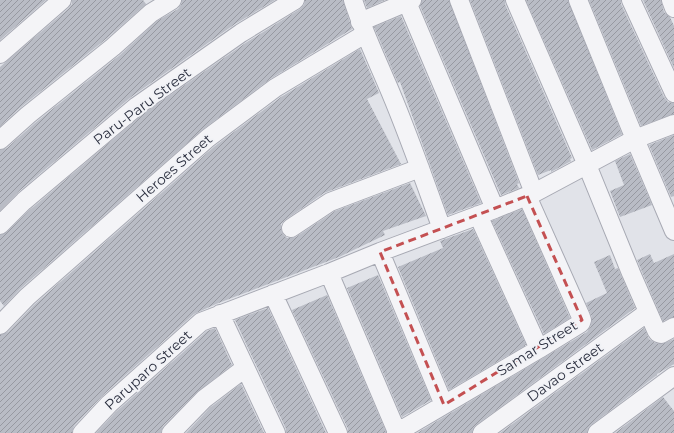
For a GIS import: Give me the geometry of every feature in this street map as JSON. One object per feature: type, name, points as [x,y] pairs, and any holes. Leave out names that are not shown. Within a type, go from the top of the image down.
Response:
[{"type":"street","points":[[0,54],[62,0]]},
{"type":"street","points":[[0,140],[28,115],[113,47],[151,13],[172,0]]},
{"type":"street","name":"Paru-Paru Street","points":[[0,225],[24,201],[137,106],[241,33],[295,0]]},
{"type":"street","points":[[353,0],[362,28],[390,90],[442,229]]},
{"type":"street","points":[[459,0],[531,194]]},
{"type":"street","points":[[515,0],[658,333],[661,334],[674,327]]},
{"type":"street","points":[[578,0],[674,231]]},
{"type":"street","points":[[631,0],[674,93]]},
{"type":"street","points":[[408,1],[495,209]]},
{"type":"street","name":"Heroes Street","points":[[0,325],[28,297],[208,138],[275,88],[362,28],[408,1]]},
{"type":"street","name":"Paruparo Street","points":[[82,433],[109,404],[201,322],[330,274],[380,252],[531,194],[635,139],[674,124]]},
{"type":"street","points":[[291,228],[330,202],[420,168]]},
{"type":"street","name":"Samar Street","points":[[397,433],[581,323],[582,320],[531,194]]},
{"type":"street","points":[[478,215],[539,349]]},
{"type":"street","points":[[380,252],[444,405]]},
{"type":"street","points":[[330,274],[397,433]]},
{"type":"street","points":[[274,294],[338,433]]},
{"type":"street","name":"Davao Street","points":[[482,433],[648,312]]},
{"type":"street","points":[[220,314],[245,368],[270,431]]},
{"type":"street","points":[[171,433],[204,399],[245,368]]},
{"type":"street","points":[[597,433],[674,376]]},
{"type":"highlighted area","points":[[527,196],[582,320],[444,405],[380,252]]},
{"type":"building","points":[[0,0],[46,0],[0,40]]},
{"type":"building","points":[[72,0],[143,0],[146,4],[106,39],[21,107],[0,126],[0,67],[69,8],[72,4]]},
{"type":"building","points":[[182,0],[275,0],[235,24],[131,97],[17,193],[0,210],[0,150],[7,148],[35,123],[120,55],[157,21],[178,9]]},
{"type":"building","points":[[305,0],[343,0],[352,29],[270,79],[202,130],[20,289],[4,306],[0,301],[0,235],[7,232],[31,209],[143,114],[247,42],[300,9],[304,5]]},
{"type":"building","points":[[364,0],[385,0],[367,8]]},
{"type":"building","points":[[422,0],[449,0],[519,183],[517,184],[519,188],[501,195],[420,6]]},
{"type":"building","points":[[470,0],[505,0],[505,4],[572,158],[570,159],[571,161],[551,172],[551,170],[538,175]]},
{"type":"building","points":[[526,0],[568,0],[622,134],[592,150]]},
{"type":"building","points":[[589,0],[621,0],[621,4],[664,97],[668,102],[674,103],[674,114],[641,126]]},
{"type":"building","points":[[643,0],[661,0],[664,12],[670,17],[674,26],[674,68]]},
{"type":"building","points":[[401,16],[481,203],[448,215],[400,82],[398,83],[374,27]]},
{"type":"building","points":[[360,49],[379,93],[367,99],[401,164],[324,193],[285,220],[281,224],[282,233],[287,238],[296,237],[335,211],[410,183],[426,216],[383,231],[385,235],[339,257],[216,304],[194,314],[102,396],[74,426],[72,433],[0,433],[0,335],[8,332],[34,305],[215,146],[281,97]]},
{"type":"building","points":[[674,135],[674,196],[671,197],[649,145]]},
{"type":"building","points":[[630,154],[652,205],[620,217],[610,191],[624,185],[615,161]]},
{"type":"building","points":[[522,209],[570,318],[544,334],[492,221]]},
{"type":"building","points":[[473,229],[526,345],[449,390],[398,267],[443,248],[440,241]]},
{"type":"building","points":[[650,254],[654,263],[674,254],[674,317],[663,321],[637,260]]},
{"type":"building","points":[[610,255],[615,269],[618,268],[635,308],[476,425],[473,428],[472,433],[417,433],[587,332],[591,326],[592,317],[586,303],[607,293],[594,262]]},
{"type":"building","points":[[378,275],[431,400],[402,417],[347,288]]},
{"type":"building","points":[[327,295],[386,433],[348,433],[348,429],[292,310]]},
{"type":"building","points":[[268,308],[326,433],[286,433],[286,429],[235,320]]},
{"type":"building","points":[[215,328],[232,365],[197,392],[163,426],[161,433],[96,433],[116,412],[207,331]]},
{"type":"building","points":[[644,328],[649,339],[655,343],[662,344],[674,339],[674,364],[657,374],[591,425],[588,428],[587,433],[500,433]]},
{"type":"building","points":[[241,384],[264,433],[186,433],[211,407]]},
{"type":"building","points":[[663,397],[674,411],[674,433],[615,433]]}]
